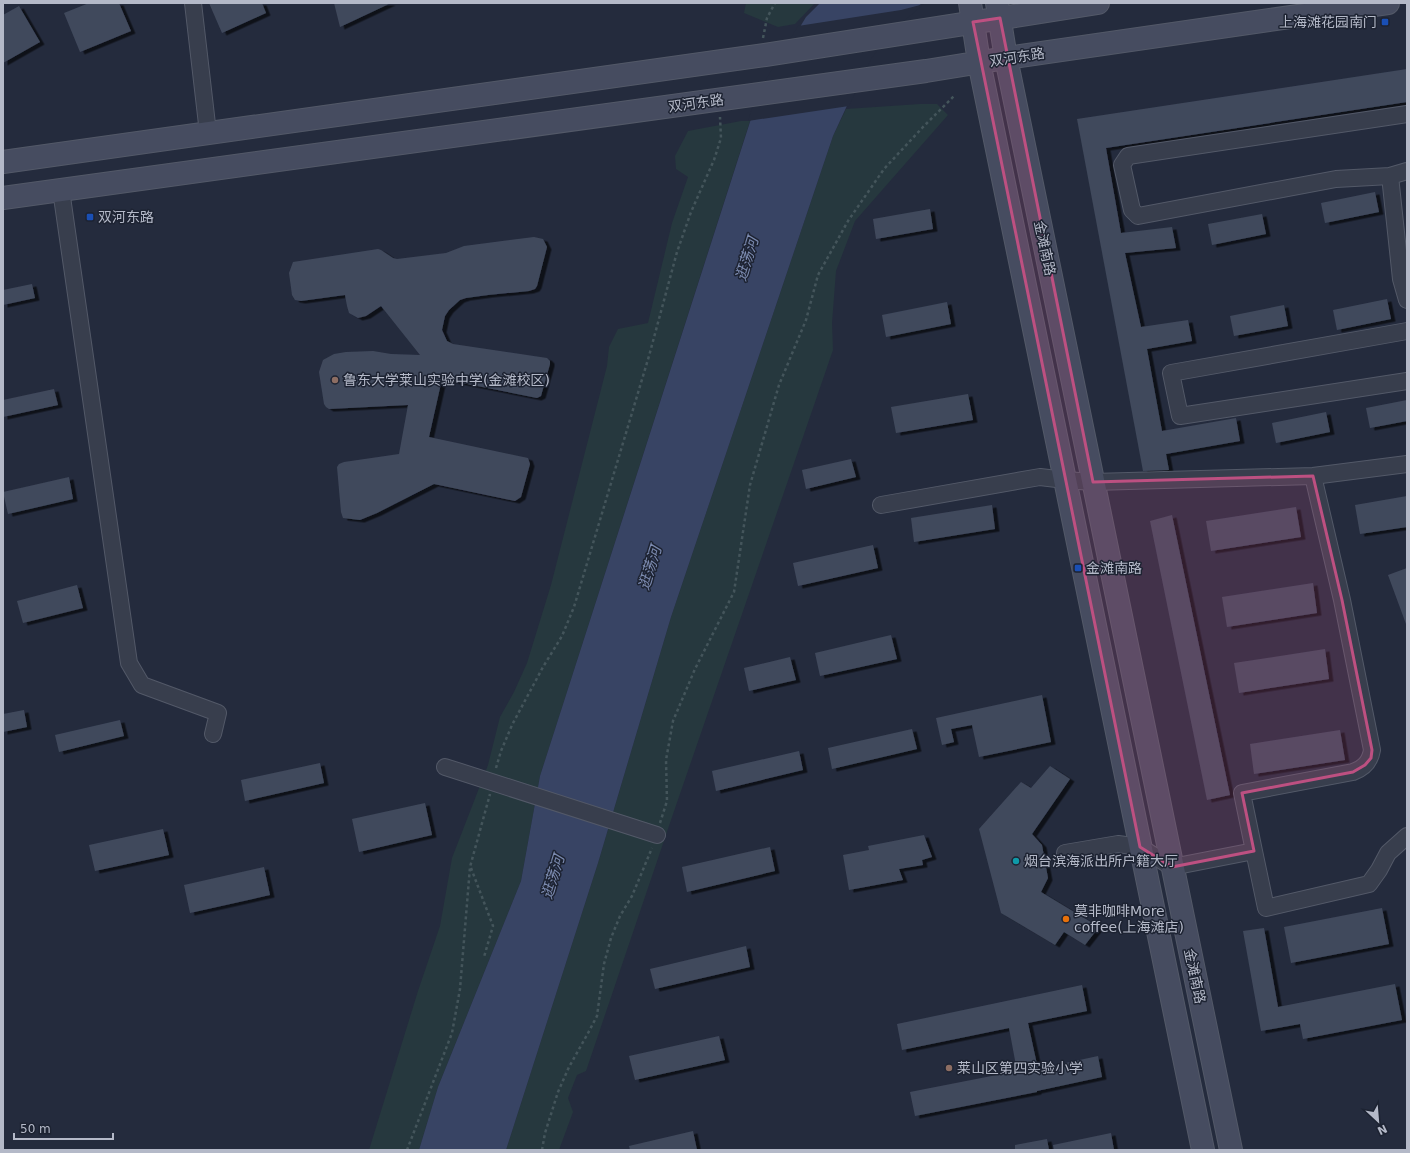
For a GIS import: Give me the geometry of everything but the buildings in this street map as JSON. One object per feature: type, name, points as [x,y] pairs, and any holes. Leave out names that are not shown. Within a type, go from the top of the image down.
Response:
[{"type":"street","points":[[192,3],[208,134]]},
{"type":"street","points":[[3,162],[208,134],[764,47],[946,27],[972,13],[1098,3]]},
{"type":"street","name":"双河东路","points":[[3,198],[926,71],[1006,58],[1388,3]]},
{"type":"street","name":"金滩南路","points":[[998,10],[1006,58],[1231,1150]]},
{"type":"street","name":"金滩南路","points":[[972,13],[979,62],[1203,1150]]},
{"type":"street","points":[[1407,114],[1128,156],[1122,165],[1132,210],[1138,216],[1336,179],[1390,176],[1407,171]]},
{"type":"street","points":[[1390,176],[1401,279],[1407,300]]},
{"type":"street","points":[[61,190],[129,663],[142,685],[218,712],[213,734]]},
{"type":"street","points":[[1407,332],[1171,374],[1180,416],[1407,381]]},
{"type":"street","points":[[881,504],[1040,477],[1093,482],[1313,476],[1407,464]]},
{"type":"street","points":[[1313,476],[1342,600],[1372,750],[1371,758],[1365,765],[1353,772],[1242,793],[1266,908],[1369,884],[1380,870],[1388,853],[1407,836]]},
{"type":"street","points":[[445,767],[656,835]]},
{"type":"street","points":[[1065,853],[1118,844],[1140,847],[1172,867],[1254,851]]},
{"type":"path","points":[[764,47],[767,18],[775,3]]},
{"type":"path","points":[[542,1150],[545,1133],[558,1092],[597,1016],[604,964],[610,938],[620,916],[632,896],[644,869],[656,835],[666,801],[666,760],[673,721],[695,669],[734,592],[750,485],[779,385],[806,320],[818,274],[848,221],[884,169],[954,96]]},
{"type":"path","points":[[495,774],[501,751],[512,725],[543,667],[562,636],[574,607],[649,356],[690,212],[714,160],[721,138],[720,115]]},
{"type":"path","points":[[407,1150],[452,1033],[460,989],[470,867],[491,790]]},
{"type":"path","points":[[470,867],[493,926],[484,957]]},
{"type":"highlighted area","points":[[1000,18],[1093,482],[1313,476],[1342,600],[1372,750],[1371,758],[1365,765],[1353,772],[1242,793],[1254,851],[1172,867],[1140,847],[973,22]]},
{"type":"shaded area","points":[[746,3],[815,3],[795,24],[778,27],[744,13]]},
{"type":"shaded area","points":[[937,104],[948,115],[855,221],[836,271],[832,323],[833,350],[586,1071],[577,1075],[568,1098],[573,1112],[559,1150],[506,1150],[598,863],[671,617],[833,136],[846,109]]},
{"type":"shaded area","points":[[741,121],[750,121],[540,776],[521,881],[438,1087],[419,1150],[369,1150],[418,991],[440,926],[452,858],[488,765],[500,717],[514,692],[527,663],[551,585],[607,366],[609,347],[618,329],[648,323],[672,223],[688,177],[676,169],[675,156],[688,131]]},
{"type":"water","name":"逛荡河","points":[[820,3],[922,3],[890,30],[869,58],[833,136],[671,617],[598,863],[506,1150],[419,1150],[438,1087],[521,881],[540,776],[758,97],[806,17]]},
{"type":"pier","points":[[924,4],[892,31],[871,59],[849,106],[748,121],[756,96],[798,26],[901,10]]},
{"type":"place","name":"上海滩花园南门","points":[[1385,22]]},
{"type":"place","name":"双河东路","points":[[90,217]]},
{"type":"place","name":"鲁东大学莱山实验中学(金滩校区)","points":[[335,380]]},
{"type":"place","name":"金滩南路","points":[[1078,568]]},
{"type":"place","name":"烟台滨海派出所户籍大厅","points":[[1016,861]]},
{"type":"place","name":"莫非咖啡More coffee(上海滩店)","points":[[1066,919]]},
{"type":"place","name":"莱山区第四实验小学","points":[[949,1068]]}]
